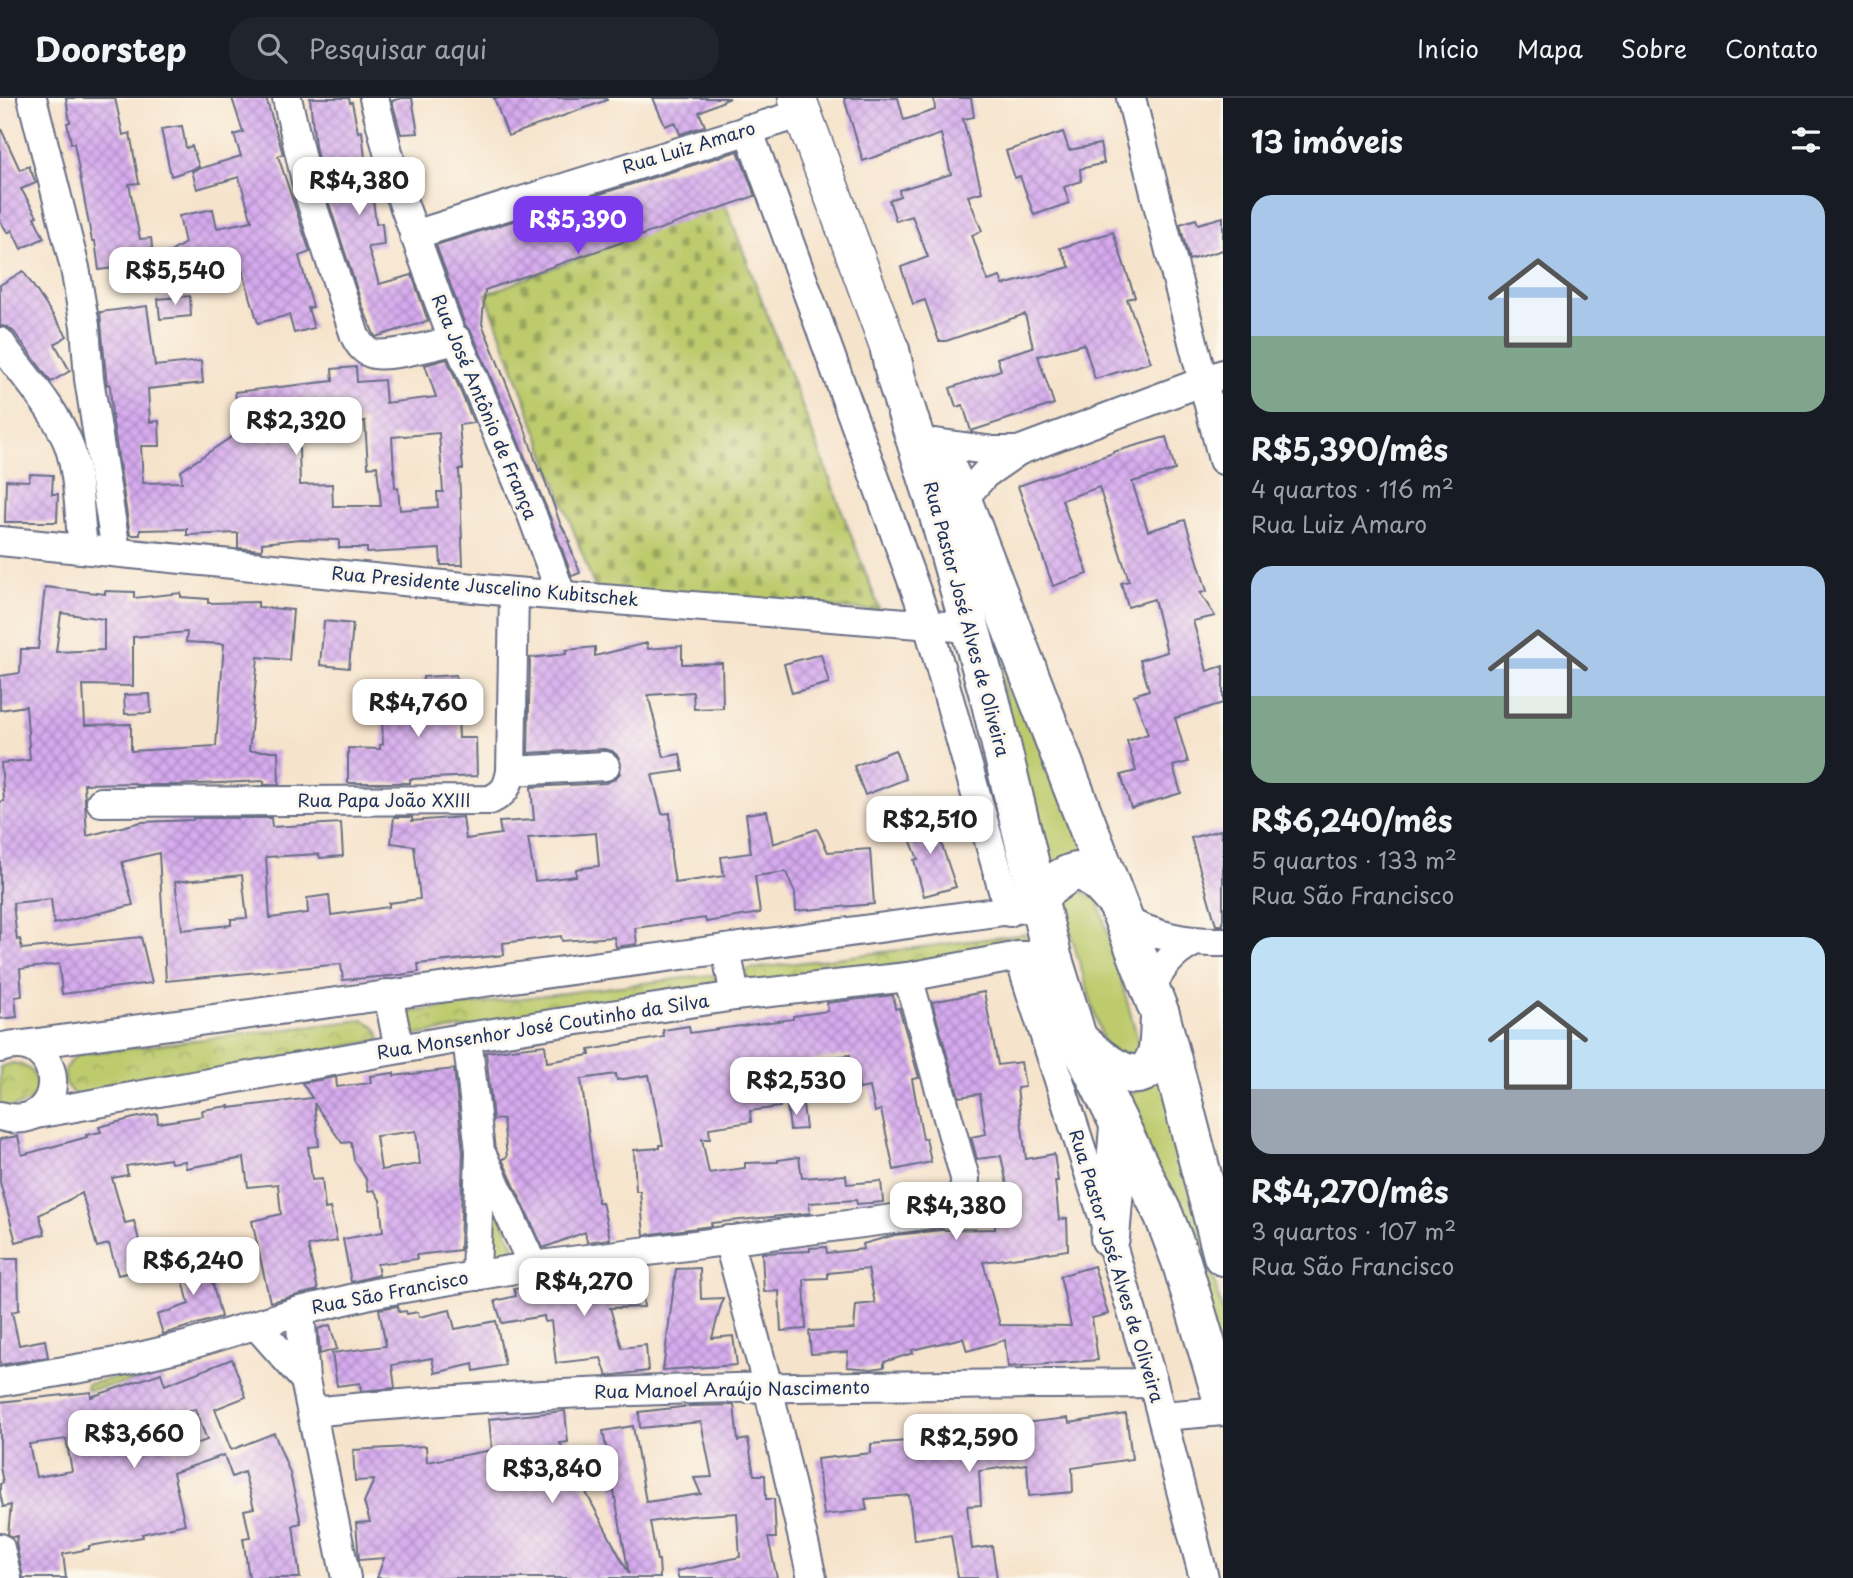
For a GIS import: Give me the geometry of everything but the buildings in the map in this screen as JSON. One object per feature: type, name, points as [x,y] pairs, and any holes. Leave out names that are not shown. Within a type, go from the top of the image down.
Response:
[{"type":"highway","name":"Rua Pastor José Alves de Oliveira","points":[[890,350],[961,500],[1155,1002],[1223,1256]]},
{"type":"highway","name":"Rua Pastor José Alves de Oliveira","points":[[890,350],[970,628],[1029,905],[1035,956],[1164,1216],[1181,1261],[1223,1401]]},
{"type":"highway","points":[[1029,905],[1066,874],[1082,871],[1093,877],[1120,911]]},
{"type":"highway","points":[[1078,1040],[1111,1068],[1128,1074],[1142,1072],[1152,1063],[1158,1051],[1155,1002]]},
{"type":"highway","points":[[1110,1238],[1119,1124]]},
{"type":"main road","name":"Rua Pastor José Alves de Oliveira","points":[[800,106],[890,350]]},
{"type":"street","points":[[32,98],[75,268],[116,551]]},
{"type":"street","points":[[287,98],[310,198],[361,348],[374,354],[391,353],[457,340]]},
{"type":"street","name":"Rua José Antônio de França","points":[[374,98],[396,183],[450,335],[457,340],[532,515],[561,594]]},
{"type":"street","points":[[1131,98],[1213,378],[1223,460]]},
{"type":"street","name":"Rua Luiz Amaro","points":[[414,235],[748,129],[800,106]]},
{"type":"street","name":"Rua Pastor José Alves de Oliveira","points":[[748,129],[1029,905]]},
{"type":"street","points":[[0,342],[66,437],[72,453],[83,548]]},
{"type":"street","points":[[961,500],[985,474],[1018,451],[1213,378]]},
{"type":"street","points":[[56,419],[94,410]]},
{"type":"street","points":[[935,443],[994,452],[1018,451]]},
{"type":"street","name":"Rua Presidente Juscelino Kubitschek","points":[[0,541],[514,592],[970,628]]},
{"type":"street","points":[[514,592],[511,771],[605,765]]},
{"type":"street","name":"Rua Papa João XXIII","points":[[101,803],[490,800],[508,788],[511,771]]},
{"type":"street","points":[[11,1046],[1029,905]]},
{"type":"street","points":[[1120,911],[1152,934],[1192,943],[1223,942]]},
{"type":"street","points":[[1155,1002],[1168,959],[1174,952],[1192,943]]},
{"type":"street","points":[[726,949],[736,996]]},
{"type":"street","name":"Rua Pastor José Alves de Oliveira","points":[[1035,956],[1204,1578]]},
{"type":"street","name":"Rua Monsenhor José Coutinho da Silva","points":[[0,1116],[24,1118],[467,1037],[736,996],[908,977],[1035,956]]},
{"type":"street","name":"Rua São Francisco","points":[[0,1382],[122,1361],[375,1293],[533,1266],[953,1210],[963,1199],[965,1178],[908,977]]},
{"type":"street","points":[[388,994],[398,1049]]},
{"type":"street","points":[[467,1037],[480,1152],[476,1276]]},
{"type":"street","points":[[11,1046],[42,1055],[52,1074],[51,1095],[46,1105],[36,1114]]},
{"type":"street","points":[[480,1152],[533,1266]]},
{"type":"street","points":[[728,1240],[768,1387],[812,1578]]},
{"type":"street","points":[[300,1311],[305,1380],[346,1578]]},
{"type":"street","points":[[257,1326],[305,1380]]},
{"type":"street","name":"Rua Manoel Araújo Nascimento","points":[[312,1412],[420,1401],[768,1387],[1153,1383]]},
{"type":"street","points":[[1162,1416],[1223,1411]]},
{"type":"street","points":[[0,1548],[7,1578]]},
{"type":"green space","points":[[724,201],[880,611],[596,591],[486,294]]},
{"type":"green space","points":[[992,638],[1090,860],[1046,880]]},
{"type":"green space","points":[[1078,889],[1098,900],[1142,1054],[1109,1061],[1063,908],[1065,897]]},
{"type":"green space","points":[[1024,934],[1029,937],[1026,946],[758,985],[748,983],[745,971],[750,969]]},
{"type":"green space","points":[[710,975],[717,978],[719,988],[409,1036],[406,1018],[411,1012]]},
{"type":"green space","points":[[363,1020],[375,1027],[380,1040],[77,1097],[65,1080],[64,1074],[69,1063],[81,1054]]},
{"type":"green space","points":[[13,1063],[31,1070],[36,1080],[37,1099],[0,1111],[0,1067]]},
{"type":"green space","points":[[1162,1074],[1223,1315],[1223,1371],[1123,1094],[1137,1092]]},
{"type":"green space","points":[[487,1183],[516,1252],[513,1259],[491,1264]]},
{"type":"green space","points":[[162,1368],[167,1371],[167,1375],[89,1390],[86,1388],[87,1384]]}]
